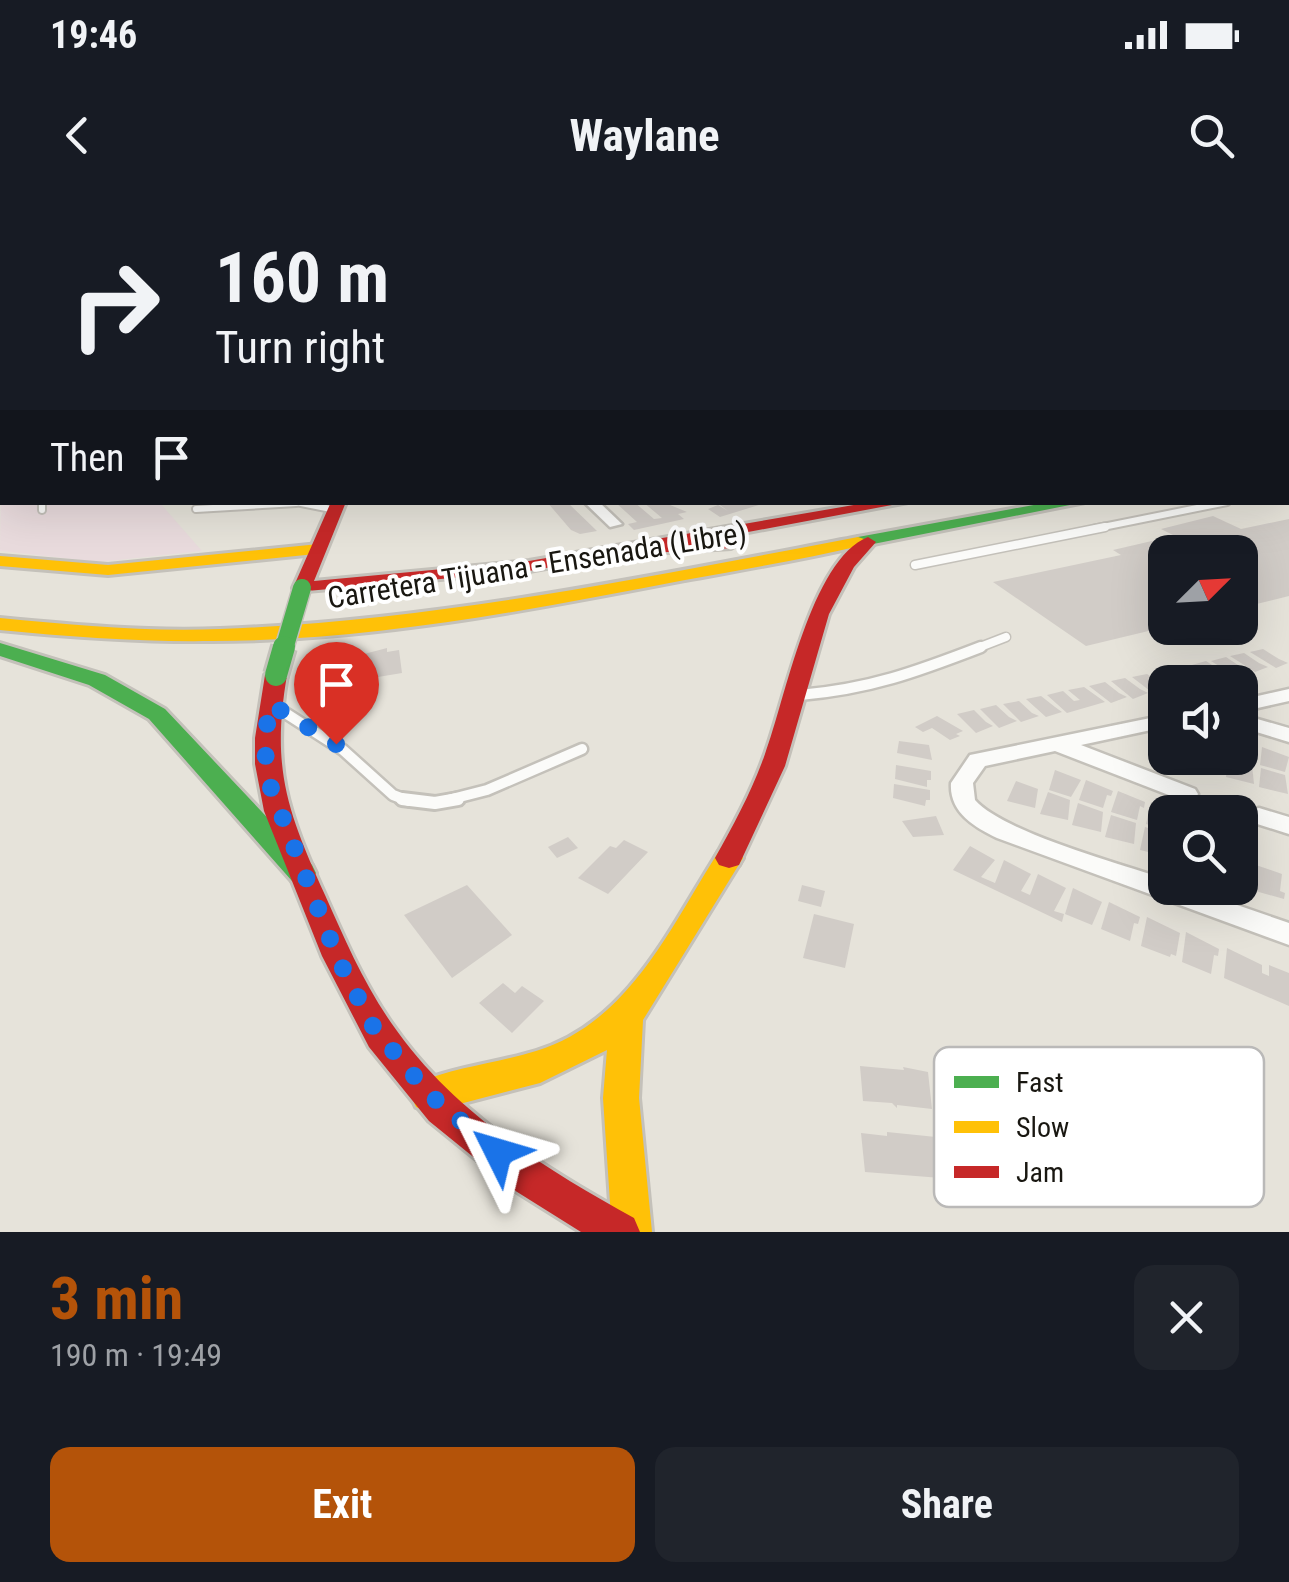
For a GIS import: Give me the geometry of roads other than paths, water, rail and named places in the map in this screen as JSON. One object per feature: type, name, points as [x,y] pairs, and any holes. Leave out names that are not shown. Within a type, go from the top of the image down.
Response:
[{"type":"main road","points":[[302,588],[529,566],[885,505]]},
{"type":"main road","name":"Carretera Tijuana - Ensenada (Libre)","points":[[0,602],[114,618],[182,621],[380,611],[508,594],[1013,505]]},
{"type":"main road","name":"Carretera Tijuana - Ensenada (Libre)","points":[[0,624],[89,635],[220,636],[397,621],[868,542],[1062,505]]},
{"type":"main road","points":[[338,506],[302,588],[276,676],[264,746],[265,765],[302,873],[338,959],[374,1028],[430,1095],[570,1206],[620,1232]]},
{"type":"main road","points":[[623,551],[825,539]]},
{"type":"main road","points":[[430,1095],[533,1071],[575,1052],[628,1017],[683,935],[757,806],[778,755],[809,638],[842,570],[868,542]]},
{"type":"main road","points":[[0,561],[108,570],[318,550]]},
{"type":"main road","points":[[688,573],[780,577]]},
{"type":"main road","points":[[801,590],[807,599],[809,638]]},
{"type":"main road","points":[[0,650],[97,680],[157,714],[302,873]]},
{"type":"main road","points":[[628,1017],[620,1065],[620,1128],[632,1232]]},
{"type":"street","points":[[594,505],[616,524]]},
{"type":"street","points":[[1258,702],[1289,695]]},
{"type":"street","points":[[1148,724],[978,760],[965,772],[960,790],[962,801],[986,823],[1005,832],[1289,934]]},
{"type":"street","points":[[1258,726],[1289,735]]},
{"type":"street","points":[[1054,742],[1187,794]]},
{"type":"street","points":[[1258,816],[1289,826]]},
{"type":"lane","points":[[196,509],[263,505]]},
{"type":"lane","points":[[915,565],[1212,505]]},
{"type":"lane","points":[[794,695],[856,690],[907,676],[1006,637]]},
{"type":"lane","points":[[270,704],[336,744],[396,797],[423,804],[448,802],[484,790],[582,749]]}]
